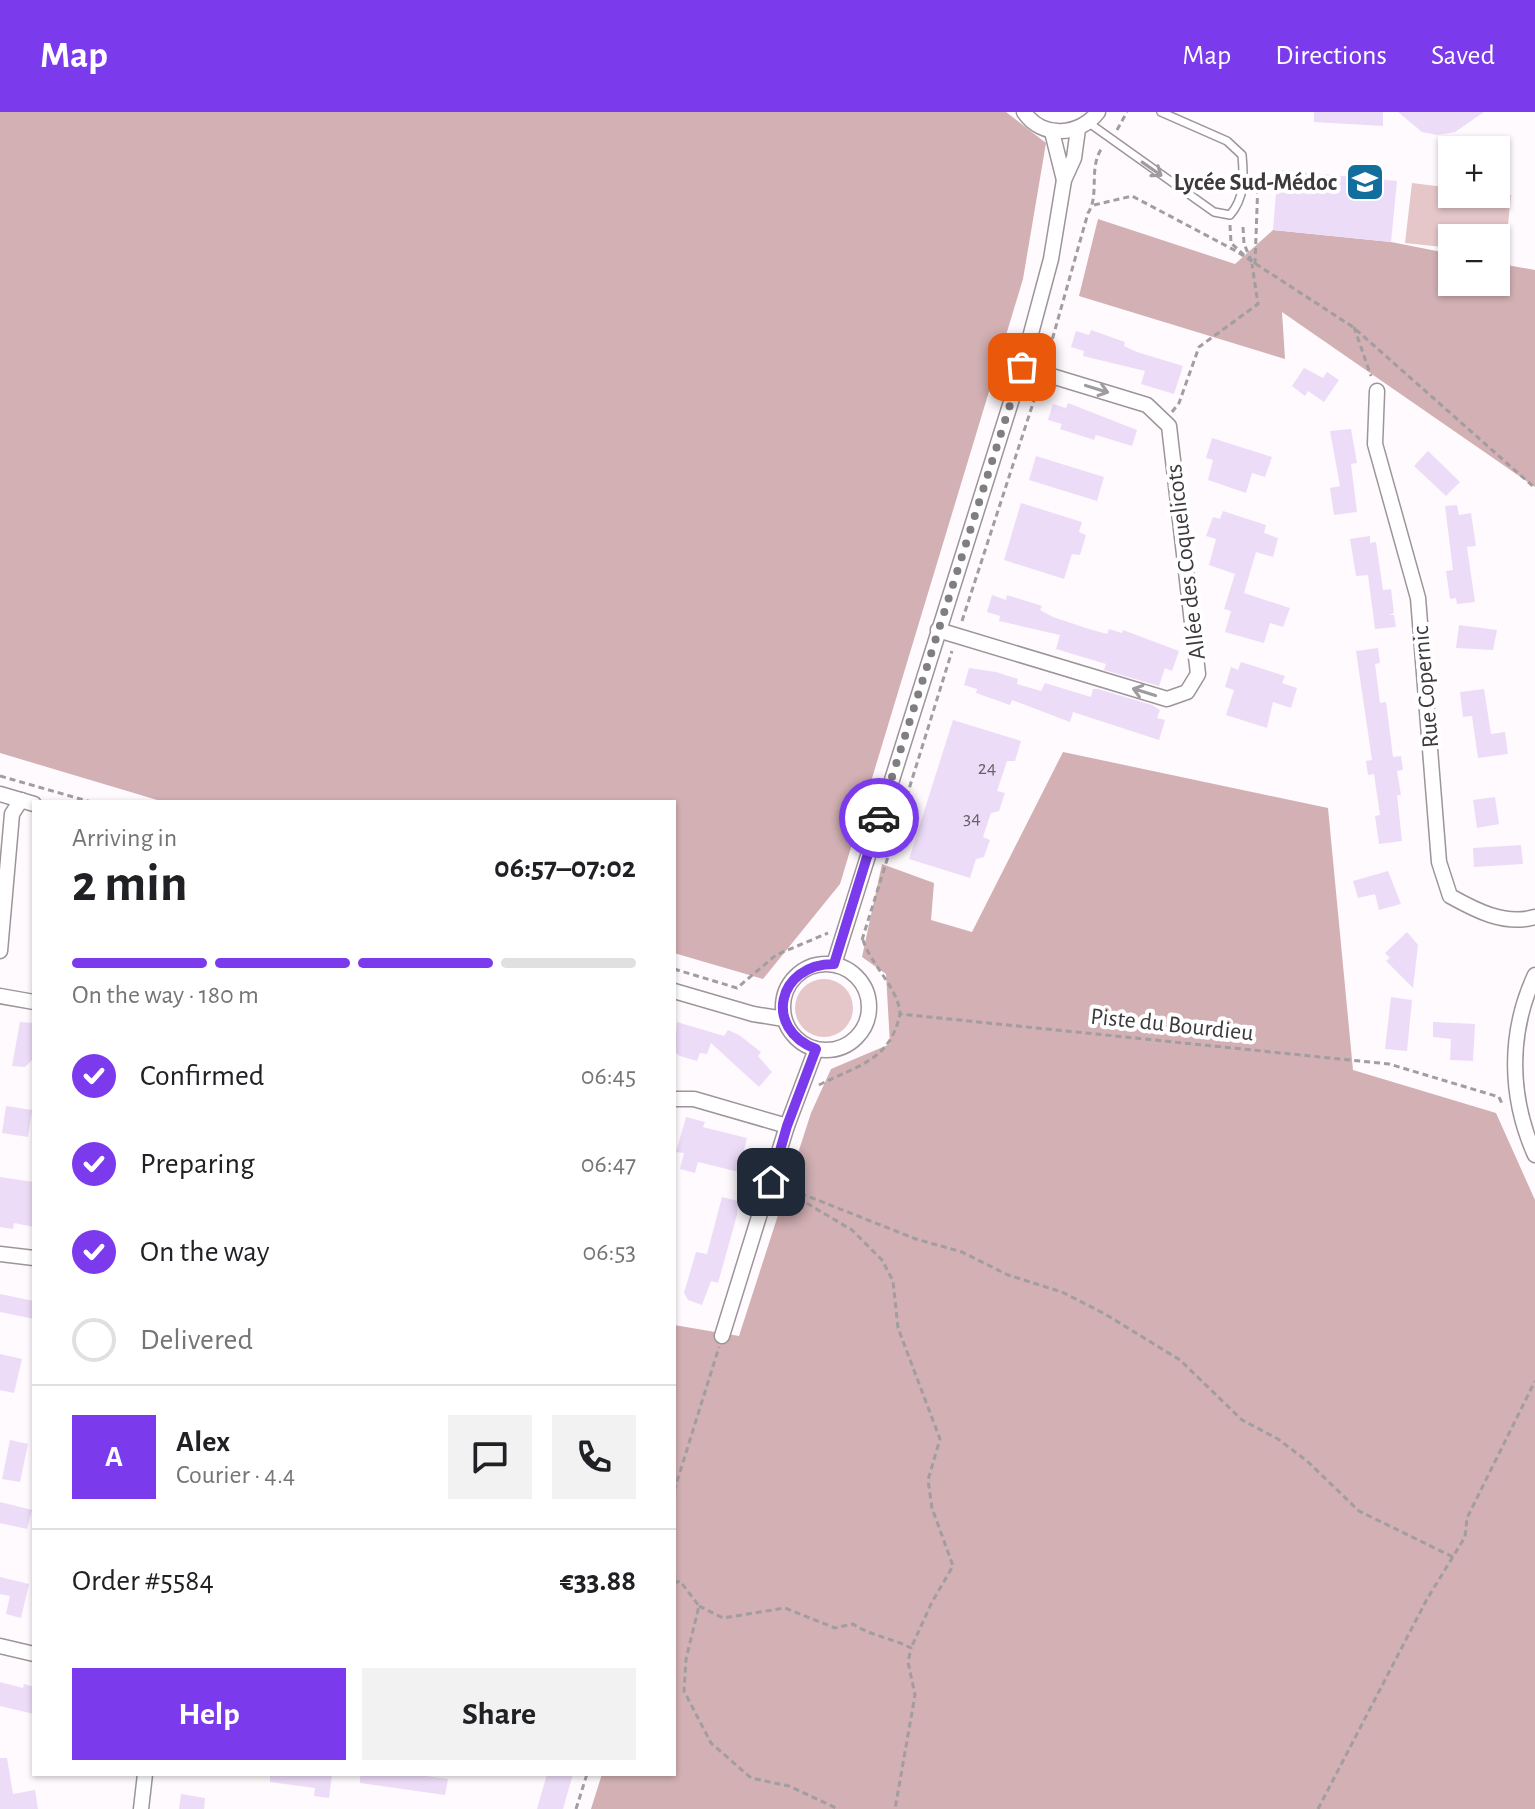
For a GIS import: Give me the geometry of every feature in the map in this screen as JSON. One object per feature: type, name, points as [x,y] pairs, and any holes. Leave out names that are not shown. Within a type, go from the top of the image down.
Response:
[{"type":"street","points":[[1024,112],[1039,127],[1052,132],[1088,121]]},
{"type":"street","points":[[834,964],[1022,367],[1051,259],[1064,180],[1088,121]]},
{"type":"street","points":[[1052,132],[1064,180]]},
{"type":"street","points":[[1022,367],[1147,405],[1165,421]]},
{"type":"street","name":"Rue Copernic","points":[[1377,391],[1375,444],[1418,598],[1439,862],[1450,896],[1482,914],[1525,920],[1535,917]]},
{"type":"street","name":"Allée des Coquelicots","points":[[938,630],[1167,699],[1187,692],[1198,674],[1169,426],[1165,421]]},
{"type":"street","points":[[0,794],[27,802]]},
{"type":"street","points":[[0,951],[12,814],[27,802]]},
{"type":"street","points":[[834,964],[847,968],[866,988],[869,1016],[856,1040],[830,1051],[816,1049],[796,1038],[784,1019],[786,990],[794,978],[805,968],[834,964]]},
{"type":"street","points":[[1535,975],[1514,1052],[1517,1107],[1535,1155]]},
{"type":"street","points":[[676,992],[784,1019]]},
{"type":"street","points":[[0,996],[32,1002]]},
{"type":"street","points":[[722,1336],[787,1126],[816,1049]]},
{"type":"street","points":[[676,1099],[694,1099],[787,1126]]},
{"type":"street","points":[[0,1254],[32,1258]]},
{"type":"street","points":[[0,1646],[32,1654]]},
{"type":"street","points":[[141,1809],[145,1776]]},
{"type":"lane","points":[[1088,121],[1214,212],[1230,215],[1239,205],[1244,176],[1242,155],[1227,141],[1161,112]]},
{"type":"path","points":[[804,1086],[818,1086],[881,1055],[895,1037],[900,1004],[869,960],[862,940],[1043,373],[1088,213],[1093,205],[1094,160],[1127,112]]},
{"type":"path","points":[[1087,160],[1094,160]]},
{"type":"path","points":[[1165,421],[1179,403],[1199,347],[1258,304],[1253,263],[1258,181]]},
{"type":"path","points":[[1093,205],[1132,196],[1253,263],[1353,327],[1535,490]]},
{"type":"path","points":[[1230,215],[1231,243],[1253,263]]},
{"type":"path","points":[[1243,227],[1244,244],[1253,263]]},
{"type":"path","points":[[1353,327],[1377,391]]},
{"type":"path","points":[[0,776],[84,800]]},
{"type":"path","points":[[676,970],[737,988],[776,955],[822,933],[843,934],[862,940]]},
{"type":"path","name":"Piste du Bourdieu","points":[[900,1014],[1389,1064],[1499,1097],[1508,1117]]},
{"type":"path","points":[[771,1182],[916,1239],[962,1252],[1008,1275],[1062,1292],[1105,1314],[1180,1360],[1242,1420],[1278,1439],[1307,1461],[1359,1511],[1453,1557]]},
{"type":"path","points":[[771,1182],[852,1230],[882,1260],[893,1281],[898,1328],[940,1439],[928,1480],[932,1508],[953,1566],[911,1648],[908,1662],[915,1695],[895,1809]]},
{"type":"path","points":[[676,1485],[722,1336]]},
{"type":"path","points":[[1318,1809],[1427,1599],[1465,1537],[1467,1518],[1535,1381]]},
{"type":"path","points":[[676,1582],[680,1581],[699,1606],[723,1618],[785,1608],[835,1628],[853,1624],[865,1632],[888,1636],[911,1648]]},
{"type":"path","points":[[699,1606],[686,1659],[684,1691],[711,1743],[751,1778],[789,1786],[838,1809]]},
{"type":"path","points":[[576,1809],[586,1776]]},
{"type":"shaded area","points":[[0,112],[1006,112],[1046,143],[1023,279],[840,884],[763,979],[676,954],[676,800],[157,800],[0,753]]},
{"type":"shaded area","points":[[1412,183],[1438,186],[1438,208],[1510,208],[1508,224],[1438,224],[1438,247],[1405,243]]},
{"type":"shaded area","points":[[1098,219],[1235,264],[1273,230],[1391,242],[1438,251],[1438,296],[1510,296],[1510,266],[1535,270],[1535,487],[1282,312],[1285,359],[1079,296]]},
{"type":"shaded area","points":[[1063,752],[1328,808],[1353,1070],[1496,1113],[1535,1200],[1535,1809],[591,1809],[601,1776],[676,1776],[676,1325],[739,1336],[811,1113],[831,1069],[890,1044],[886,974],[862,957],[882,864],[934,883],[931,920],[972,932]]},
{"type":"shaded area","points":[[824,979],[835,981],[844,988],[851,997],[851,1019],[844,1028],[835,1035],[824,1037],[813,1035],[804,1028],[797,1019],[795,1008],[797,997],[804,988],[813,981]]},
{"type":"building","points":[[1314,112],[1383,112],[1383,126],[1314,122]]},
{"type":"building","points":[[1398,112],[1484,112],[1455,132],[1437,135],[1422,132]]},
{"type":"building","points":[[1278,170],[1397,181],[1391,242],[1273,230]]},
{"type":"building","points":[[1091,330],[1125,342],[1124,346],[1137,352],[1183,366],[1174,394],[1141,384],[1145,371],[1083,356],[1084,351],[1071,347],[1076,331],[1089,335]]},
{"type":"building","points":[[1304,368],[1323,378],[1327,372],[1339,380],[1324,402],[1308,391],[1305,396],[1292,386]]},
{"type":"building","points":[[1068,403],[1137,430],[1132,446],[1096,435],[1094,440],[1060,429],[1062,424],[1048,420],[1053,404],[1066,408]]},
{"type":"building","points":[[1351,429],[1357,463],[1351,464],[1357,512],[1334,515],[1330,488],[1340,486],[1330,431]]},
{"type":"building","points":[[1212,438],[1272,457],[1265,477],[1252,473],[1246,493],[1208,480],[1213,460],[1206,458]]},
{"type":"building","points":[[1428,451],[1460,482],[1446,496],[1414,466]]},
{"type":"building","points":[[1036,456],[1104,477],[1097,501],[1029,480]]},
{"type":"building","points":[[1021,503],[1082,522],[1079,532],[1086,535],[1080,555],[1072,554],[1064,579],[1004,560]]},
{"type":"building","points":[[1457,505],[1459,515],[1471,513],[1476,546],[1467,547],[1475,602],[1457,604],[1456,598],[1450,599],[1446,571],[1453,570],[1445,506]]},
{"type":"building","points":[[1223,511],[1266,525],[1264,533],[1278,538],[1273,557],[1256,552],[1244,593],[1290,608],[1283,627],[1270,623],[1264,643],[1225,632],[1231,611],[1224,609],[1235,574],[1209,565],[1216,539],[1206,536],[1213,517],[1220,519]]},
{"type":"building","points":[[1370,536],[1370,543],[1376,542],[1383,590],[1391,589],[1394,613],[1389,615],[1394,615],[1396,627],[1375,629],[1368,575],[1356,576],[1350,539]]},
{"type":"building","points":[[992,595],[1006,600],[1007,595],[1042,606],[1040,610],[1053,617],[1089,629],[1107,634],[1109,629],[1122,633],[1123,630],[1179,651],[1172,671],[1165,668],[1159,686],[1104,670],[1106,664],[1056,649],[1060,635],[999,621],[1000,616],[987,612]]},
{"type":"building","points":[[1459,625],[1497,630],[1493,650],[1456,648]]},
{"type":"building","points":[[1378,648],[1380,663],[1375,664],[1380,703],[1386,702],[1393,757],[1401,756],[1403,770],[1397,771],[1402,841],[1379,844],[1375,816],[1380,815],[1374,774],[1368,775],[1366,761],[1372,760],[1356,651]]},
{"type":"building","points":[[1241,662],[1285,676],[1282,683],[1297,688],[1291,708],[1273,702],[1267,728],[1226,715],[1234,690],[1225,687],[1231,667],[1238,670]]},
{"type":"building","points":[[969,668],[1018,679],[1017,684],[1041,691],[1045,683],[1091,697],[1093,689],[1098,689],[1152,705],[1160,710],[1157,718],[1165,720],[1159,740],[1073,712],[1070,722],[1012,700],[1010,705],[976,693],[977,689],[964,685]]},
{"type":"building","points":[[1484,689],[1491,734],[1505,732],[1508,754],[1478,758],[1472,716],[1463,717],[1460,692]]},
{"type":"building","points":[[953,720],[1021,741],[1015,761],[1007,761],[997,791],[1005,793],[999,811],[991,813],[983,837],[990,840],[984,857],[976,859],[970,878],[909,859]]},
{"type":"building","points":[[1495,797],[1499,824],[1477,828],[1473,800]]},
{"type":"building","points":[[1521,845],[1523,864],[1474,867],[1473,848]]},
{"type":"building","points":[[1388,871],[1401,904],[1379,910],[1375,894],[1358,898],[1353,881]]},
{"type":"building","points":[[1407,932],[1418,945],[1413,988],[1386,961],[1390,958],[1385,953]]},
{"type":"building","points":[[1391,997],[1412,1000],[1407,1051],[1385,1049]]},
{"type":"building","points":[[20,1022],[32,1023],[32,1060],[25,1067],[12,1066]]},
{"type":"building","points":[[677,1022],[724,1036],[728,1030],[761,1052],[758,1056],[772,1072],[759,1087],[711,1043],[707,1054],[700,1053],[697,1061],[680,1056],[676,1053]]},
{"type":"building","points":[[1433,1022],[1475,1024],[1473,1061],[1450,1060],[1451,1039],[1433,1037]]},
{"type":"building","points":[[6,1106],[32,1110],[28,1137],[2,1133]]},
{"type":"building","points":[[686,1117],[705,1122],[703,1127],[747,1138],[739,1172],[698,1162],[695,1173],[680,1169],[684,1153],[676,1152]]},
{"type":"building","points":[[0,1177],[32,1182],[32,1227],[14,1223],[13,1229],[0,1227]]},
{"type":"building","points":[[722,1197],[738,1201],[737,1215],[718,1283],[711,1281],[702,1305],[688,1300],[684,1293],[696,1252],[707,1254]]},
{"type":"building","points":[[0,1294],[32,1301],[32,1319],[0,1312]]},
{"type":"building","points":[[0,1354],[22,1359],[14,1393],[0,1390]]},
{"type":"building","points":[[10,1440],[28,1444],[20,1482],[2,1479]]},
{"type":"building","points":[[0,1502],[32,1510],[27,1529],[0,1523]]},
{"type":"building","points":[[0,1577],[29,1584],[21,1618],[6,1614],[10,1596],[0,1594]]},
{"type":"building","points":[[0,1682],[23,1688],[24,1684],[32,1686],[32,1714],[0,1706]]},
{"type":"building","points":[[0,1758],[7,1758],[13,1794],[35,1790],[38,1809],[0,1809]]},
{"type":"building","points":[[270,1776],[332,1776],[329,1798],[314,1796],[315,1788],[270,1782]]},
{"type":"building","points":[[360,1776],[448,1779],[445,1795],[360,1783]]},
{"type":"building","points":[[546,1776],[572,1776],[563,1809],[537,1809]]},
{"type":"building","points":[[181,1794],[205,1798],[204,1809],[179,1809]]},
{"type":"way so far","points":[[879,818],[1022,367]]},
{"type":"place","name":"Lycée Sud-Médoc","points":[[1365,182]]},
{"type":"route","points":[[771,1182],[787,1126],[816,1049],[805,1045],[789,1030],[784,1019],[786,990],[805,968],[834,964],[879,818]]}]
